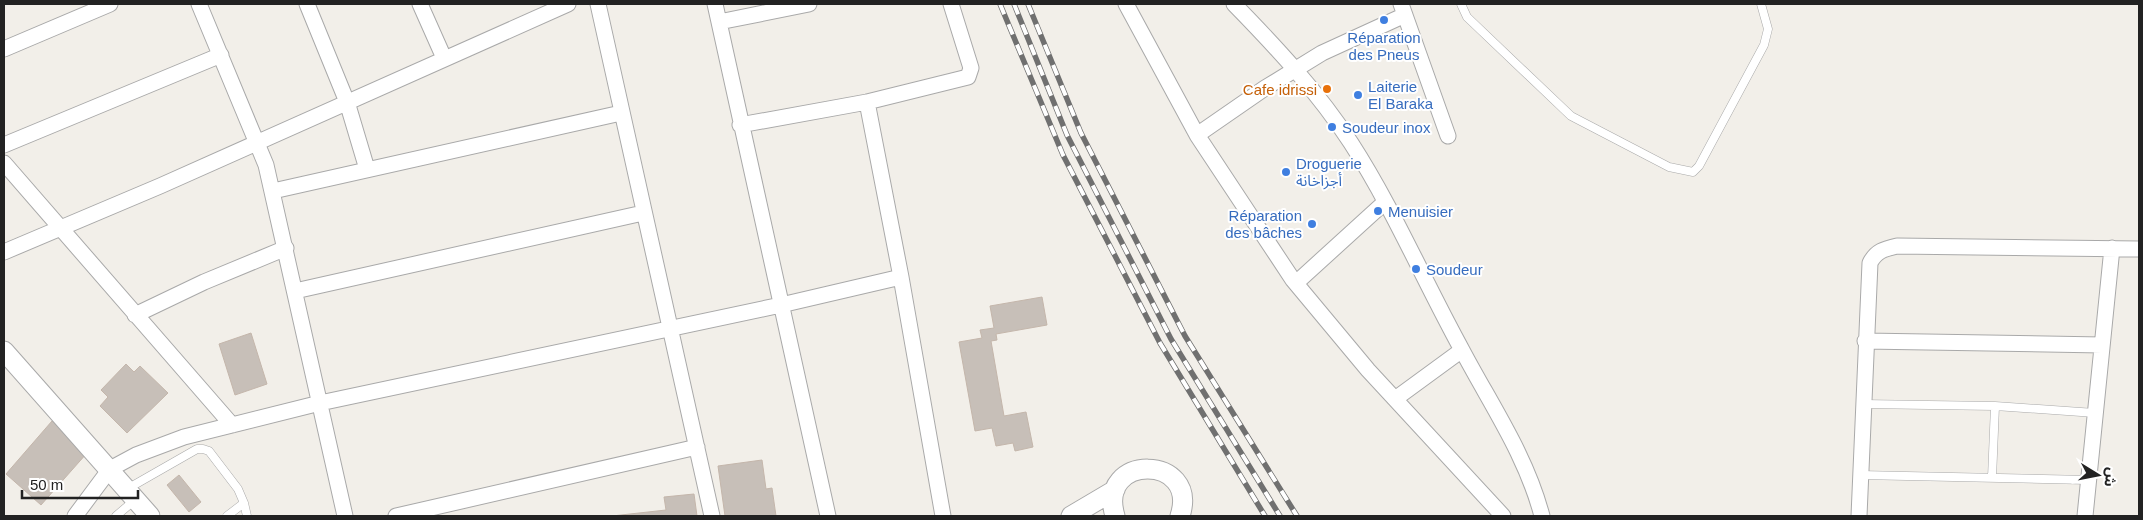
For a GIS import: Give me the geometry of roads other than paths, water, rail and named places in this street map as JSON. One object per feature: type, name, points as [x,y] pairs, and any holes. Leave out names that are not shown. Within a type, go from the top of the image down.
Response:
[{"type":"street","points":[[4,49],[110,4]]},
{"type":"street","points":[[199,4],[258,141],[273,191],[345,516]]},
{"type":"street","points":[[307,4],[347,102],[367,169]]},
{"type":"street","points":[[420,4],[444,58]]},
{"type":"street","points":[[4,252],[160,186],[347,102],[444,58],[538,10],[568,4]]},
{"type":"street","points":[[598,4],[620,113],[712,516]]},
{"type":"street","points":[[714,4],[828,516]]},
{"type":"street","points":[[719,22],[809,4]]},
{"type":"street","points":[[740,125],[867,102],[968,77],[971,68],[951,4]]},
{"type":"street","points":[[1126,4],[1197,135],[1296,283],[1368,370],[1503,516]]},
{"type":"street","points":[[1234,4],[1294,69],[1351,143],[1386,202],[1462,350],[1519,452],[1528,470],[1542,516]]},
{"type":"street","points":[[1197,135],[1294,69],[1403,9],[1448,136]]},
{"type":"street","points":[[4,145],[221,55]]},
{"type":"street","points":[[867,102],[901,277],[943,516]]},
{"type":"street","points":[[273,191],[620,113]]},
{"type":"street","points":[[4,163],[232,425]]},
{"type":"street","points":[[1296,283],[1386,202]]},
{"type":"street","points":[[296,291],[643,212]]},
{"type":"street","points":[[1859,516],[1865,341],[1870,263],[1874,255],[1883,249],[1897,246],[2139,249]]},
{"type":"street","points":[[135,314],[204,282],[286,248]]},
{"type":"street","points":[[2085,516],[2112,248]]},
{"type":"street","points":[[75,516],[110,469],[136,455],[190,436],[320,403],[781,305],[901,277]]},
{"type":"street","points":[[1865,341],[2102,345]]},
{"type":"street","points":[[4,350],[150,516]]},
{"type":"street","points":[[1395,399],[1462,350]]},
{"type":"street","points":[[396,516],[697,447]]},
{"type":"street","points":[[1115,516],[1113,502],[1115,490],[1121,480],[1130,472],[1149,468],[1168,474],[1197,516]]},
{"type":"street","points":[[1071,516],[1115,490]]},
{"type":"street","points":[[1180,516],[1181,493]]},
{"type":"lane","points":[[1462,4],[1467,17],[1571,116],[1669,167],[1693,172],[1699,166],[1764,45],[1768,29],[1760,4]]},
{"type":"lane","points":[[1863,404],[1995,406],[2095,413]]},
{"type":"lane","points":[[1992,478],[1995,406]]},
{"type":"lane","points":[[190,436],[197,449]]},
{"type":"lane","points":[[116,516],[132,494],[197,449],[204,449],[209,452],[238,489],[247,516]]},
{"type":"lane","points":[[1860,475],[2088,480]]},
{"type":"lane","points":[[227,516],[244,503]]},
{"type":"railway","points":[[1000,4],[1063,155],[1160,343],[1265,516]]},
{"type":"railway","points":[[1014,4],[1067,135],[1171,339],[1280,516]]},
{"type":"railway","points":[[1028,4],[1081,133],[1185,336],[1297,516]]},
{"type":"place","name":"Réparation des Pneus","points":[[1384,20]]},
{"type":"place","name":"Cafe idrissi","points":[[1327,89]]},
{"type":"place","name":"Laiterie El Baraka","points":[[1358,95]]},
{"type":"place","name":"Soudeur inox","points":[[1332,127]]},
{"type":"place","name":"Droguerie أجزاخانة","points":[[1286,172]]},
{"type":"place","name":"Menuisier","points":[[1378,211]]},
{"type":"place","name":"Réparation des bâches","points":[[1312,224]]},
{"type":"place","name":"Soudeur","points":[[1416,269]]}]
